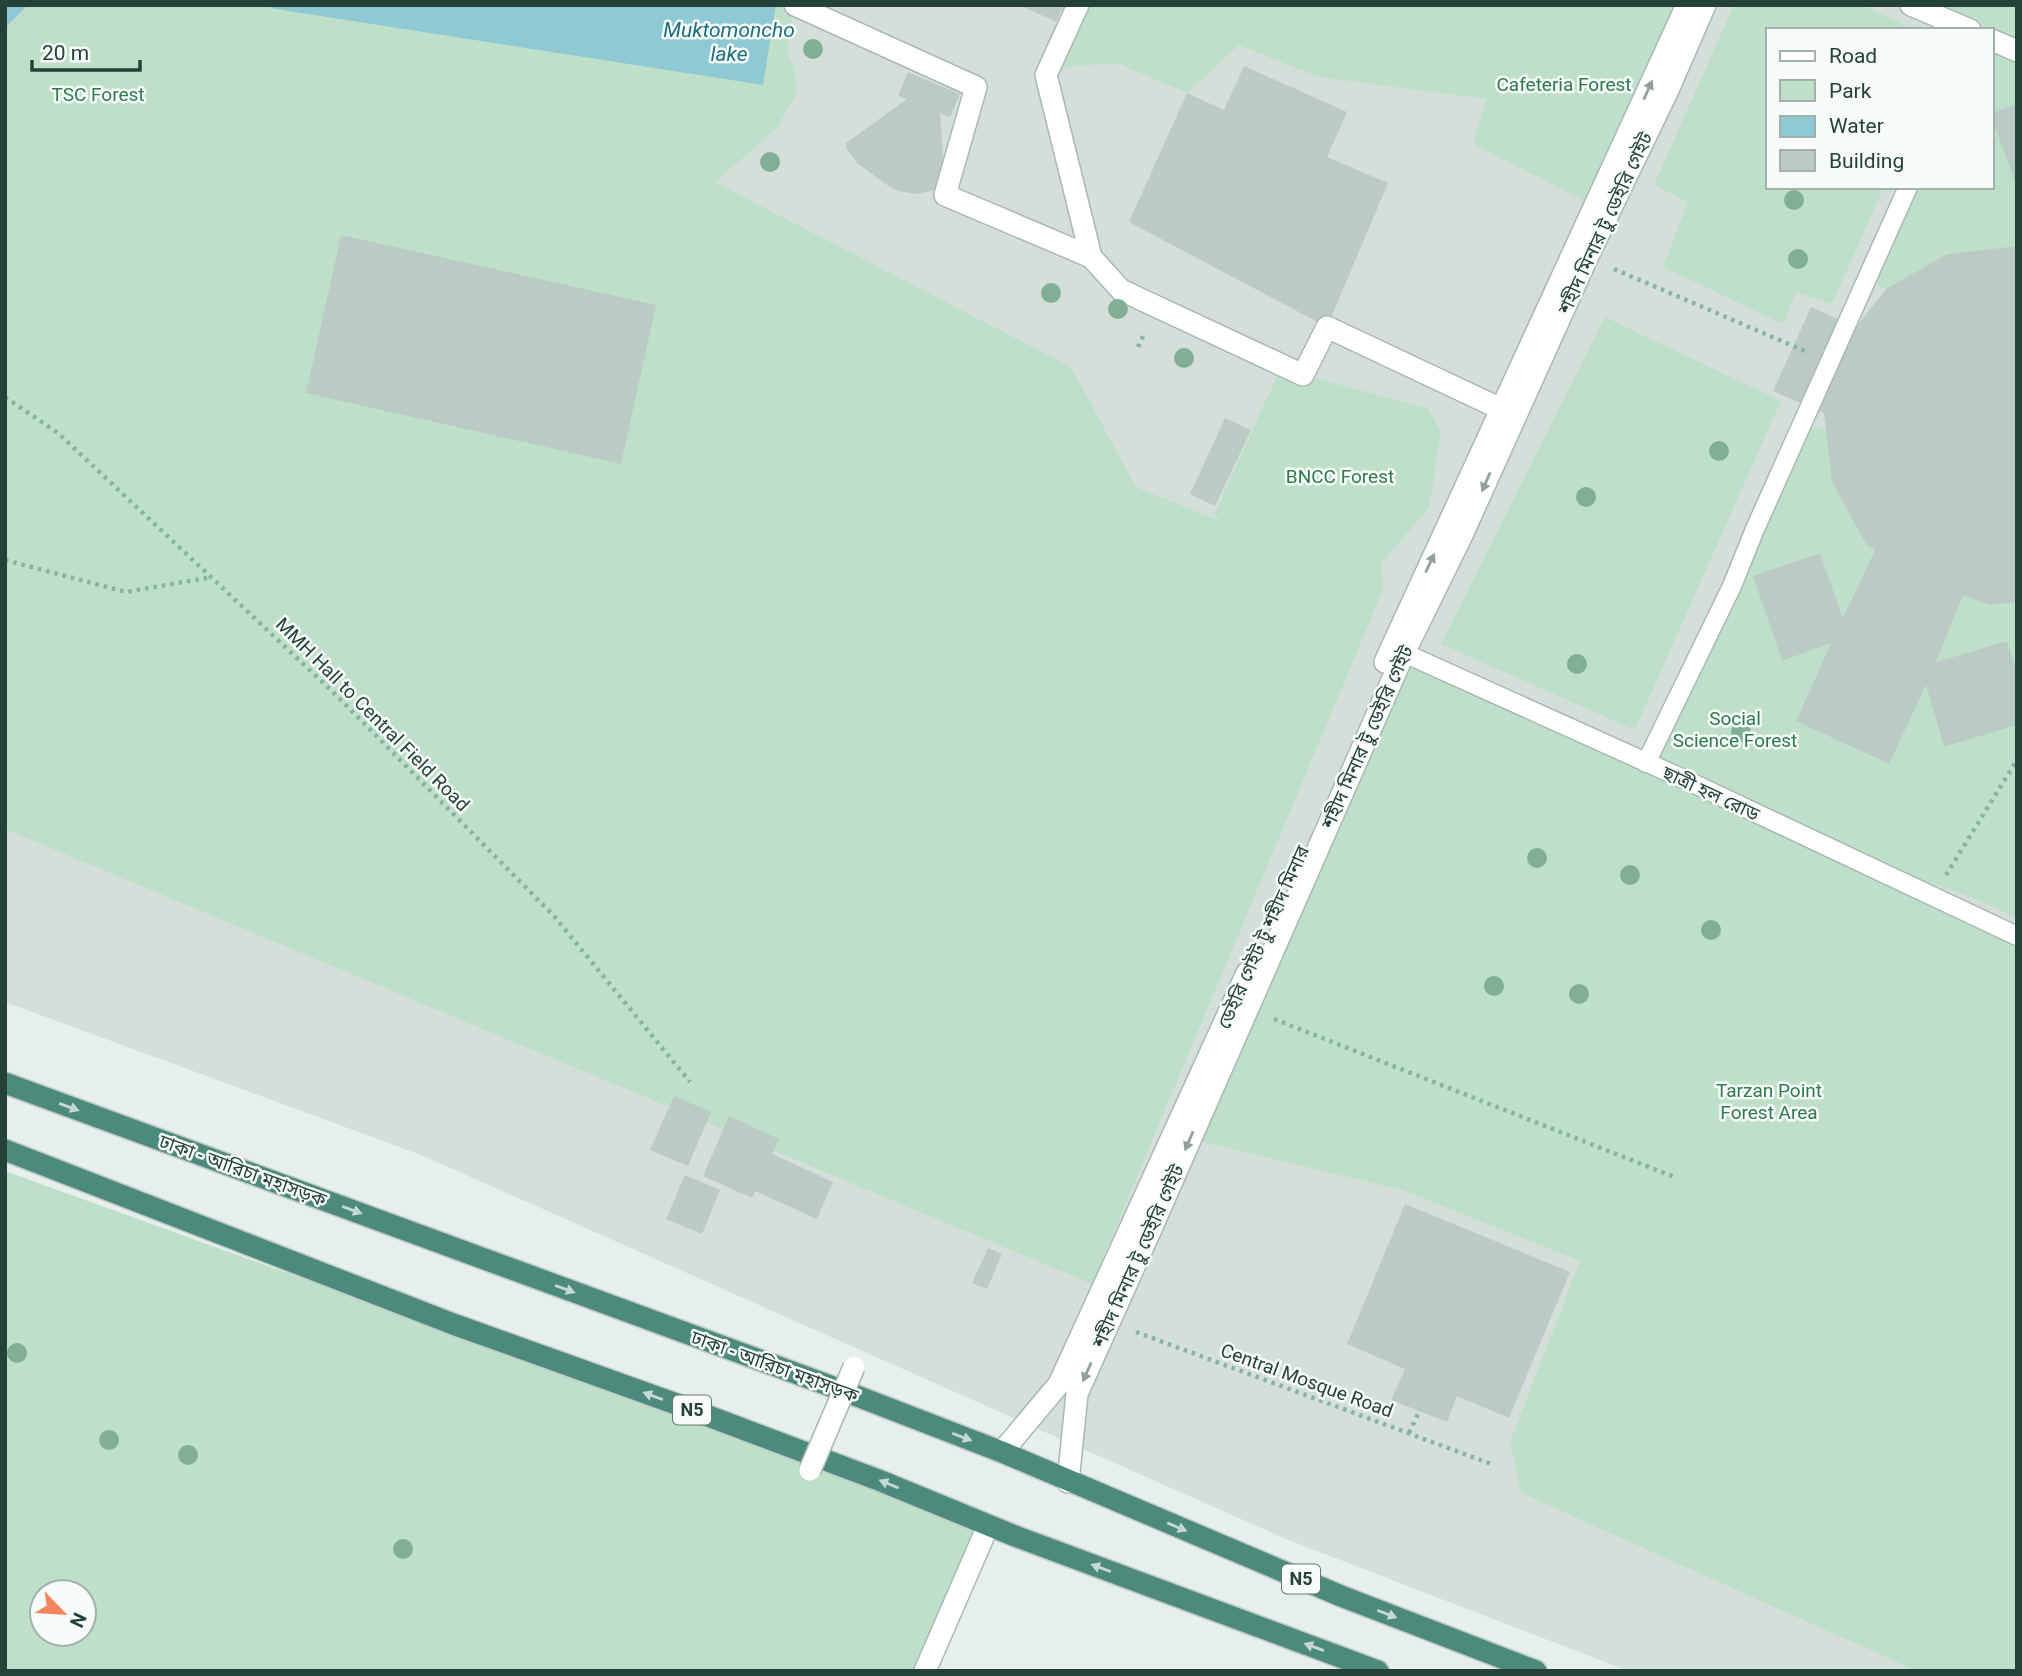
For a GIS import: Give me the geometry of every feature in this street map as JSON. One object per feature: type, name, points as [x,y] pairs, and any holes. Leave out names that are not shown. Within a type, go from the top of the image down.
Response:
[{"type":"highway","name":"ঢাকা - আরিচা মহাসড়ক","points":[[5,1083],[844,1391],[1002,1452],[1341,1596],[1536,1671]]},
{"type":"highway","name":"N5","points":[[5,1150],[453,1324],[679,1405],[881,1481],[988,1525],[1378,1671]]},
{"type":"street","points":[[794,5],[976,87],[946,195],[1091,257],[1121,290],[1303,375],[1327,327],[1507,414]]},
{"type":"street","points":[[1078,5],[1046,75],[1091,257]]},
{"type":"street","points":[[1578,261],[1687,5]]},
{"type":"street","name":"শহীদ মিনার টু ডেইরি গেইট","points":[[1507,414],[1578,261],[1668,90],[1704,5]]},
{"type":"street","points":[[1912,5],[1965,28]]},
{"type":"street","points":[[1994,41],[2017,51]]},
{"type":"street","name":"ডেইরি গেইট টু শহীদ মিনার","points":[[1002,1452],[1059,1384],[1507,414]]},
{"type":"street","name":"শহীদ মিনার টু ডেইরি গেইট","points":[[1069,1482],[1077,1394],[1247,1008],[1398,650]]},
{"type":"street","points":[[810,1470],[854,1367]]},
{"type":"street","points":[[925,1671],[988,1525]]},
{"type":"lane","points":[[1646,762],[1732,586],[1907,189]]},
{"type":"lane","name":"ছাত্রী হল রোড","points":[[1398,650],[1646,762],[2017,936]]},
{"type":"path","points":[[1578,261],[1831,363]]},
{"type":"path","name":"MMH Hall to Central Field Road","points":[[5,397],[58,433],[333,692],[554,916],[690,1082]]},
{"type":"path","points":[[5,560],[126,592],[212,577]]},
{"type":"path","points":[[1933,896],[2017,760]]},
{"type":"path","points":[[1247,1008],[1677,1178]]},
{"type":"path","name":"Central Mosque Road","points":[[1109,1321],[1494,1465]]},
{"type":"path","points":[[1409,1433],[1418,1414]]},
{"type":"shaded area","points":[[5,5],[2017,5],[2017,1671],[1628,1671],[1286,1539],[421,1155],[5,1002]]},
{"type":"green space","points":[[28,5],[266,5],[275,9],[763,85],[776,5],[794,5],[787,52],[794,69],[797,93],[776,129],[715,182],[1071,367],[1136,487],[1222,522],[1214,515],[1282,365],[1303,375],[1427,408],[1441,431],[1429,508],[1382,562],[1383,590],[1092,1284],[5,829],[5,28]]},
{"type":"green space","name":"Cafeteria Forest","points":[[1078,5],[1687,5],[1595,206],[1473,144],[1486,99],[1319,77],[1239,45],[1187,93],[1117,63],[1075,66],[1046,75]]},
{"type":"green space","points":[[1734,5],[1862,5],[1912,28],[1766,28],[1766,189],[1883,189],[1832,304],[1796,292],[1783,324],[1663,267],[1688,202],[1654,185]]},
{"type":"green space","points":[[1939,5],[2017,5],[2017,39]]},
{"type":"green space","points":[[1994,41],[2017,51],[2017,104],[1994,112]]},
{"type":"green space","points":[[1994,124],[2017,182],[2017,246],[1947,254],[1886,289],[1868,280],[1910,189],[1994,189]]},
{"type":"green space","points":[[1605,317],[1781,401],[1635,730],[1441,644]]},
{"type":"green space","name":"Social Science Forest","points":[[1807,427],[1826,429],[1866,544],[1875,550],[1843,618],[1820,553],[1753,576],[1782,660],[1831,643],[1796,720],[1888,764],[1926,685],[1944,747],[2017,725],[2017,918],[1973,898],[1890,869],[1653,759]]},
{"type":"green space","points":[[1963,595],[1989,605],[2017,602],[2017,671],[2007,641],[1936,662]]},
{"type":"green space","name":"Tarzan Point Forest Area","points":[[1404,654],[2017,943],[2017,1671],[1917,1671],[1521,1493],[1510,1442],[1580,1261],[1402,1190],[1191,1139]]},
{"type":"green space","points":[[5,1171],[988,1526],[926,1671],[5,1671]]},
{"type":"water","points":[[5,5],[28,5],[5,28]]},
{"type":"water","name":"Muktomoncho lake","points":[[266,5],[776,5],[763,85],[275,9]]},
{"type":"building","points":[[1020,5],[1064,5],[1056,22]]},
{"type":"building","points":[[1244,66],[1347,112],[1327,157],[1388,183],[1327,327],[1129,222],[1187,93],[1224,110]]},
{"type":"building","points":[[908,72],[960,94],[950,117],[940,113],[945,188],[917,194],[898,191],[887,185],[857,163],[846,148],[846,143],[907,99],[898,96]]},
{"type":"building","points":[[2017,104],[2017,184],[1994,124],[1994,112]]},
{"type":"building","points":[[341,235],[656,305],[621,464],[306,393]]},
{"type":"building","points":[[2017,246],[2017,602],[1989,605],[1963,595],[1936,662],[2007,641],[2017,671],[2017,725],[1944,747],[1926,685],[1889,764],[1796,721],[1831,643],[1782,661],[1753,576],[1820,553],[1843,618],[1875,550],[1866,544],[1832,482],[1824,413],[1773,391],[1811,307],[1856,327],[1886,289],[1947,254]]},
{"type":"building","points":[[1225,418],[1251,430],[1215,506],[1190,494]]},
{"type":"building","points":[[674,1096],[711,1112],[688,1166],[650,1150]]},
{"type":"building","points":[[729,1116],[779,1139],[772,1154],[833,1182],[817,1219],[755,1191],[752,1198],[703,1176]]},
{"type":"building","points":[[685,1175],[720,1190],[702,1234],[666,1219]]},
{"type":"building","points":[[1405,1204],[1570,1272],[1509,1418],[1457,1396],[1447,1422],[1391,1400],[1405,1369],[1347,1344]]},
{"type":"building","points":[[988,1248],[1002,1254],[987,1289],[972,1283]]},
{"type":"park label","name":"TSC Forest","points":[[98,94]]},
{"type":"park label","name":"BNCC Forest","points":[[1340,476]]}]
